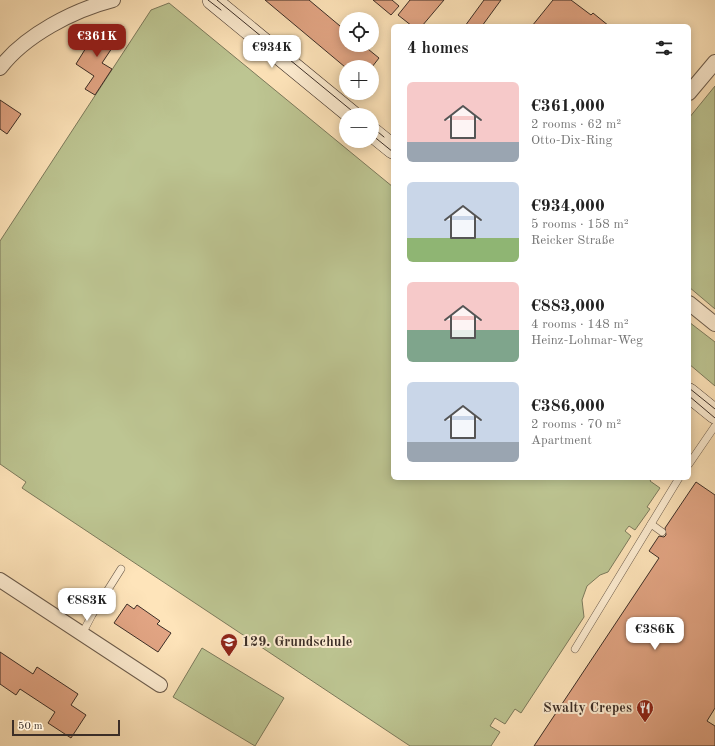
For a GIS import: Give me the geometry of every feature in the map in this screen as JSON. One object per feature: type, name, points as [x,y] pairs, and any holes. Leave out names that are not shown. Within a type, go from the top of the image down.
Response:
[{"type":"street","points":[[0,68],[38,33],[69,16],[94,5],[113,0]]},
{"type":"street","points":[[212,0],[343,108]]},
{"type":"street","points":[[691,91],[715,62]]},
{"type":"street","points":[[379,138],[391,147]]},
{"type":"street","points":[[691,305],[715,324]]},
{"type":"street","points":[[691,395],[715,414]]},
{"type":"street","points":[[0,580],[160,685]]},
{"type":"lane","points":[[691,461],[715,426]]},
{"type":"lane","points":[[575,649],[678,480]]},
{"type":"lane","points":[[651,524],[662,532]]},
{"type":"lane","points":[[82,634],[92,615],[121,569]]},
{"type":"green space","points":[[169,3],[339,143],[339,148],[346,148],[391,185],[391,480],[651,480],[660,488],[647,507],[650,509],[635,530],[629,526],[625,531],[631,536],[608,572],[600,575],[587,586],[582,600],[584,617],[521,713],[515,709],[505,724],[495,718],[490,726],[500,732],[491,746],[410,746],[22,488],[26,482],[0,464],[0,241],[151,10]]},
{"type":"green space","points":[[715,86],[715,309],[691,289],[691,116]]},
{"type":"green space","points":[[691,324],[715,342],[715,386],[691,366]]},
{"type":"green space","points":[[202,648],[284,698],[255,746],[173,697]]},
{"type":"building","points":[[265,0],[309,0],[339,25],[339,52],[372,52],[379,58],[377,60],[339,60],[339,62]]},
{"type":"building","points":[[373,0],[392,0],[399,6],[391,15]]},
{"type":"building","points":[[410,0],[444,0],[424,24],[409,24],[398,15]]},
{"type":"building","points":[[484,0],[501,0],[483,24],[466,24]]},
{"type":"building","points":[[553,0],[571,0],[591,15],[593,13],[607,24],[534,24]]},
{"type":"building","points":[[97,26],[118,39],[102,63],[112,69],[95,95],[85,89],[94,76],[76,64],[89,43],[87,42]]},
{"type":"building","points":[[0,100],[21,114],[7,134],[0,129]]},
{"type":"building","points":[[696,482],[715,495],[715,708],[707,721],[715,726],[715,746],[534,746],[659,558],[649,551],[659,536],[664,537],[666,535],[665,528]]},
{"type":"building","points":[[127,604],[134,609],[137,605],[160,621],[157,624],[171,633],[158,652],[114,623]]},
{"type":"building","points":[[0,652],[33,674],[37,667],[78,694],[71,705],[86,715],[71,738],[48,723],[55,712],[20,689],[16,695],[0,684]]},
{"type":"tram line","points":[[208,0],[221,10]]},
{"type":"tram line","points":[[217,0],[348,108]]},
{"type":"tram line","points":[[379,133],[384,137]]},
{"type":"tram line","points":[[379,141],[391,150]]},
{"type":"tram line","points":[[691,390],[715,409]]},
{"type":"tram line","points":[[691,398],[715,418]]},
{"type":"place","name":"129. Grundschule","points":[[229,657]]},
{"type":"place","name":"Swalty Crepes","points":[[645,723]]}]
